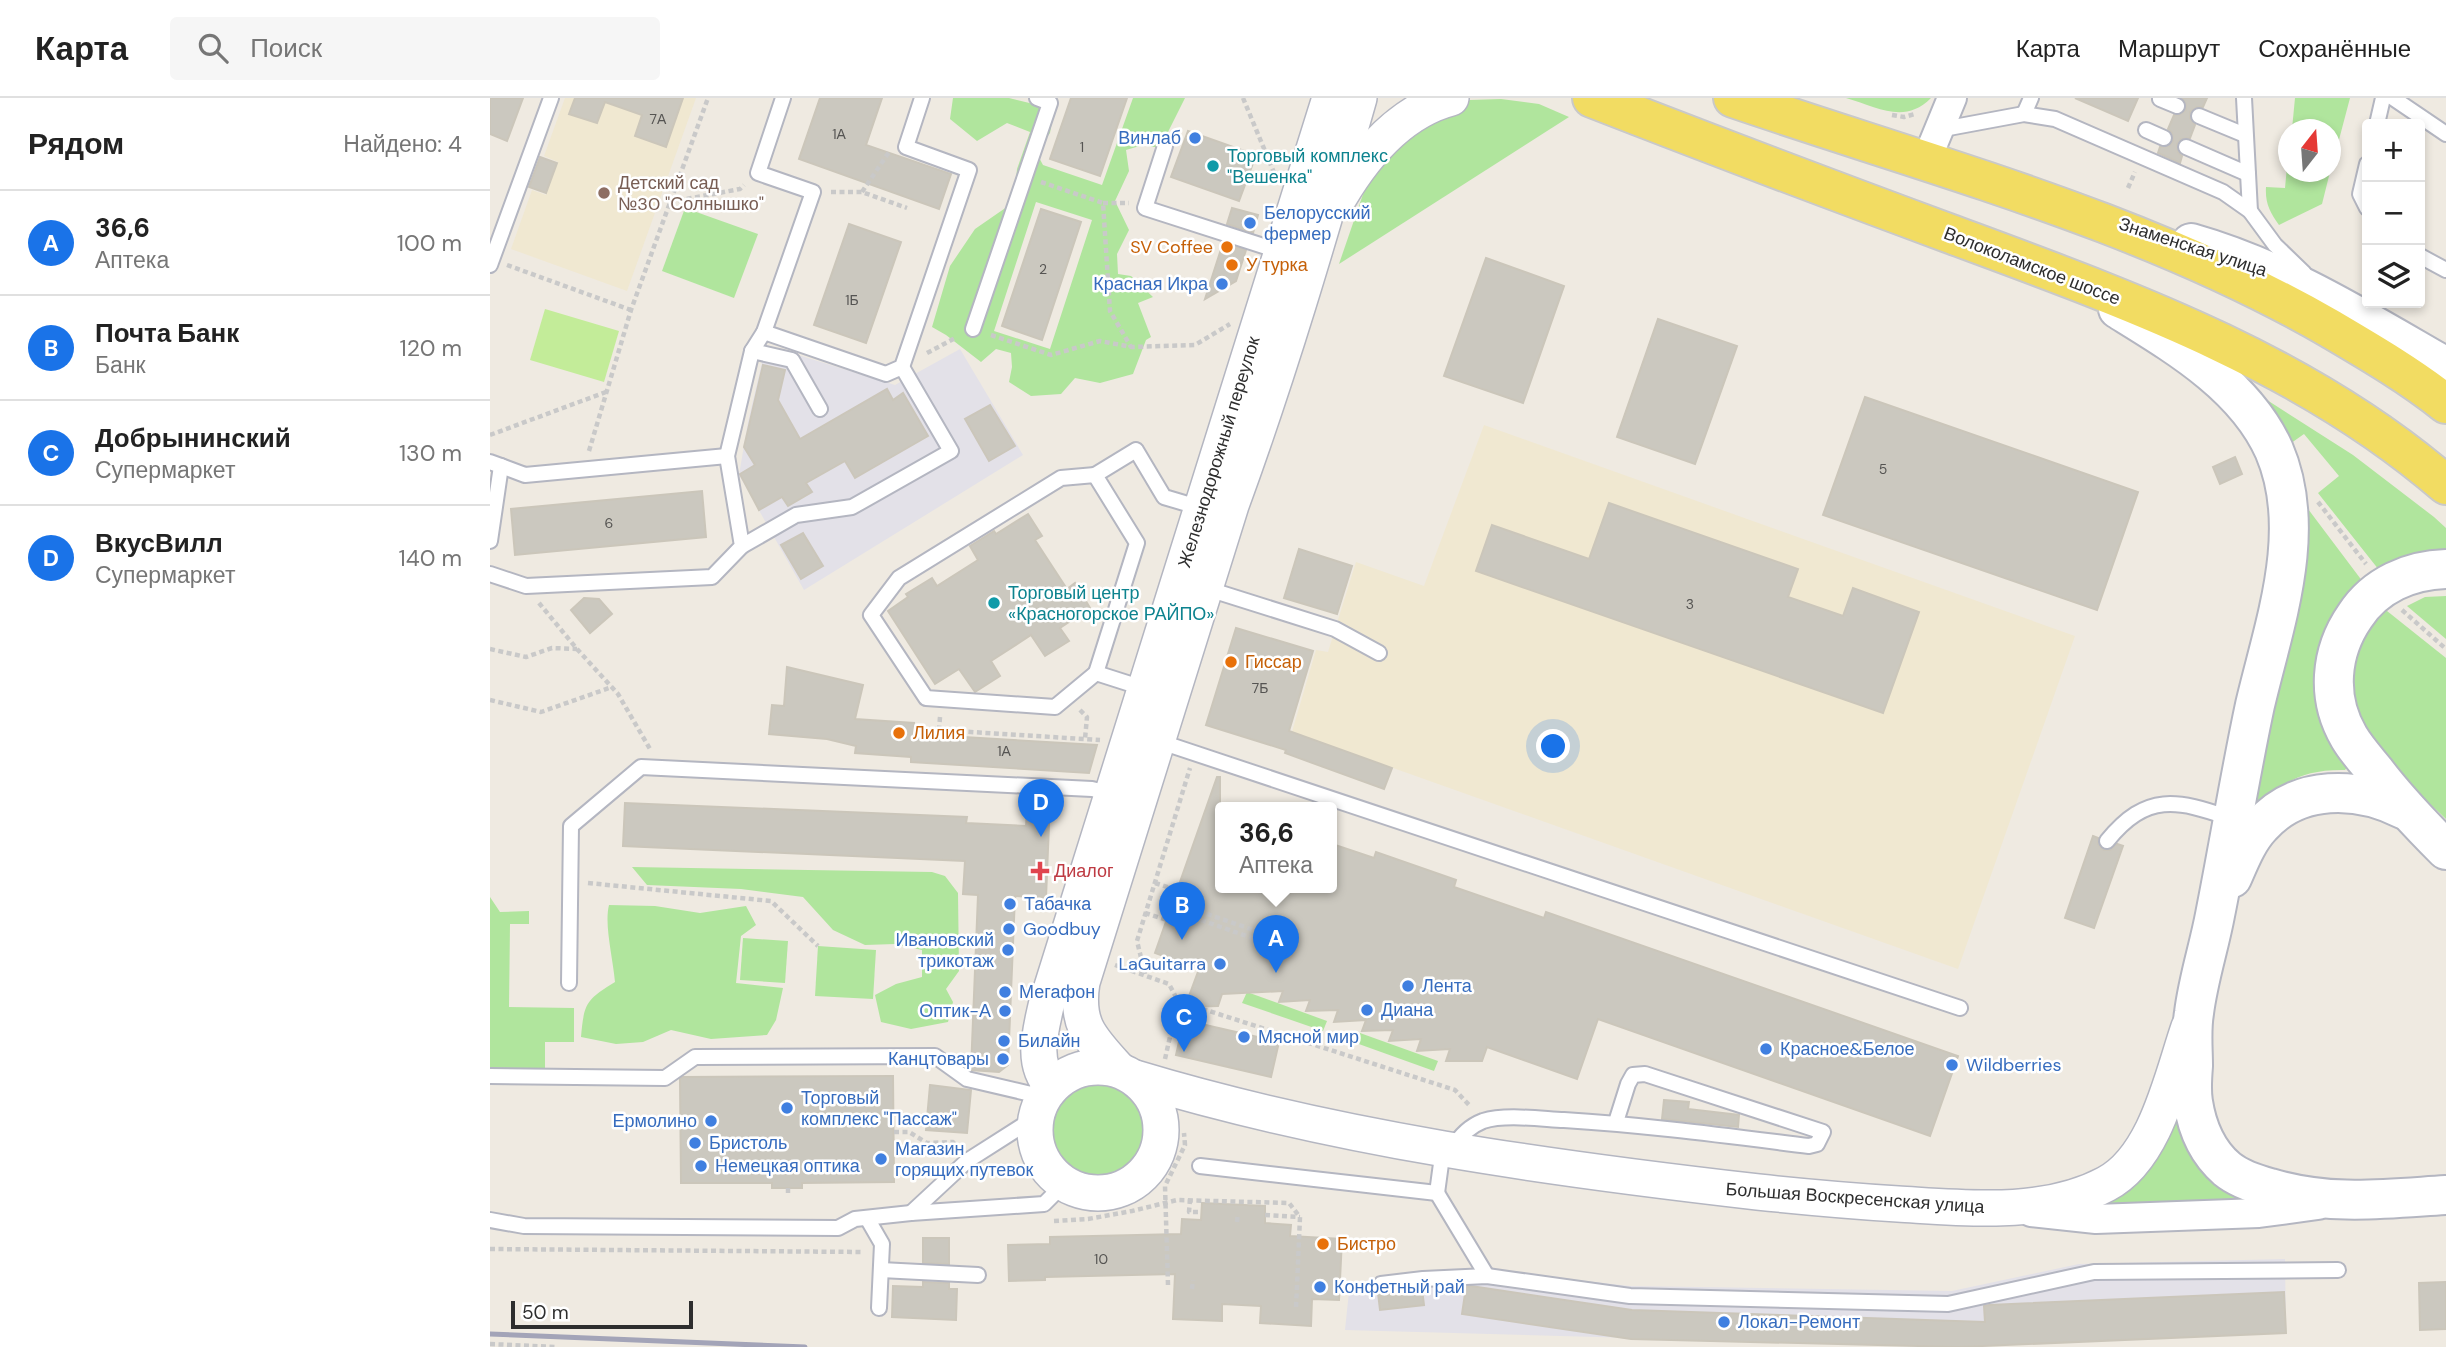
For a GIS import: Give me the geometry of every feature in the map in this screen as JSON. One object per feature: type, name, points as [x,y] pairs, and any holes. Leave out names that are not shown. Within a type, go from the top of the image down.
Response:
[{"type":"main road","name":"Волоколамское шоссе","points":[[1592,98],[1733,154],[2062,275],[2213,337],[2298,381],[2366,424],[2446,485]]},
{"type":"main road","points":[[1732,98],[1932,146],[2045,201],[2164,246],[2279,299],[2371,352],[2446,404]]},
{"type":"main road","name":"Знаменская улица","points":[[2045,201],[2205,247],[2272,273],[2332,301],[2446,367]]},
{"type":"main road","points":[[2062,275],[2155,332],[2220,379],[2244,403],[2265,431],[2275,452],[2287,499],[2290,534],[2285,577],[2232,818],[2215,915],[2193,1014],[2192,1099],[2201,1135],[2211,1153],[2229,1170],[2254,1183],[2289,1194],[2348,1202]]},
{"type":"main road","points":[[2446,569],[2424,570],[2405,576],[2372,596],[2347,626],[2339,644],[2333,682],[2341,721],[2350,738],[2405,810],[2446,850]]},
{"type":"main road","points":[[2215,915],[2244,851],[2260,827],[2276,812],[2296,801],[2335,792],[2384,799],[2405,810]]},
{"type":"main road","name":"Большая Воскресенская улица","points":[[2348,1202],[2446,1195]]},
{"type":"street","points":[[1308,98],[1310,162]]},
{"type":"street","name":"Железнодорожный переулок","points":[[1127,1073],[1098,1047],[1080,1015],[1082,982],[1125,798],[1158,692],[1202,508],[1330,98]]},
{"type":"street","name":"Железнодорожный переулок","points":[[1044,1100],[1041,1030],[1072,921],[1125,798],[1157,740],[1158,692],[1205,588],[1260,425],[1359,98]]},
{"type":"street","points":[[1322,226],[1343,191],[1384,138],[1412,115],[1451,98]]},
{"type":"street","points":[[1932,146],[1952,98]]},
{"type":"street","points":[[1997,1209],[2074,1197],[2107,1184],[2128,1168],[2145,1145],[2158,1116],[2193,1014]]},
{"type":"street","points":[[1093,1067],[1127,1073],[1153,1098],[1162,1128],[1172,1138],[1148,1170],[1137,1181],[1124,1188],[1109,1193],[1093,1193],[1064,1184],[1052,1174],[1040,1154],[1034,1132],[1044,1100],[1078,1069],[1093,1067]]},
{"type":"street","name":"Большая Воскресенская улица","points":[[1127,1073],[1227,1104],[1447,1150],[1818,1199],[1997,1209],[2095,1219],[2259,1213],[2348,1202]]},
{"type":"street","name":"Большая Воскресенская улица","points":[[1172,1138],[1169,1128],[1183,1115],[1201,1106],[1227,1104]]},
{"type":"lane","points":[[491,262],[551,98]]},
{"type":"lane","points":[[742,546],[727,456],[752,351],[764,332],[813,192],[758,173],[783,98]]},
{"type":"lane","points":[[764,332],[886,374],[902,366],[969,170],[906,147],[922,98]]},
{"type":"lane","points":[[973,329],[1050,103],[1037,98]]},
{"type":"lane","points":[[2024,114],[2031,98]]},
{"type":"lane","points":[[2378,119],[2383,98]]},
{"type":"lane","points":[[2393,98],[2446,134]]},
{"type":"lane","points":[[2160,99],[2177,106]]},
{"type":"lane","points":[[2240,99],[2250,211]]},
{"type":"lane","points":[[1932,146],[2024,114],[2055,119],[2223,192],[2250,211],[2275,245],[2332,301]]},
{"type":"lane","points":[[2199,116],[2245,135]]},
{"type":"lane","points":[[2147,130],[2164,138]]},
{"type":"lane","points":[[1165,146],[1144,208],[1282,252]]},
{"type":"lane","points":[[2186,147],[2248,174]]},
{"type":"lane","points":[[2425,259],[2446,270]]},
{"type":"lane","points":[[752,351],[792,360],[820,409]]},
{"type":"lane","points":[[490,574],[526,586],[712,577],[742,546],[796,515],[852,507],[951,451],[902,366]]},
{"type":"lane","points":[[1095,475],[1136,543],[1096,673],[1055,707],[926,698],[871,615],[899,579],[1061,478],[1095,475],[1136,450],[1164,496],[1202,508]]},
{"type":"lane","points":[[490,541],[496,464],[525,475],[727,456]]},
{"type":"lane","points":[[1205,588],[1335,629],[1379,653]]},
{"type":"lane","points":[[1096,673],[1158,692]]},
{"type":"lane","points":[[1157,740],[1960,1008]]},
{"type":"lane","points":[[569,983],[571,826],[641,767],[1091,789],[1125,798]]},
{"type":"lane","points":[[2107,841],[2139,812],[2152,805],[2184,805],[2232,818]]},
{"type":"lane","points":[[490,1076],[665,1078],[695,1057],[935,1056],[967,1080],[1044,1100]]},
{"type":"lane","points":[[1487,1276],[1437,1193],[1447,1150],[1474,1126],[1493,1119],[1616,1122],[1810,1146],[1817,1144],[1823,1132],[1645,1074],[1633,1075],[1616,1122]]},
{"type":"lane","points":[[911,1213],[967,1161],[1044,1100]]},
{"type":"lane","points":[[1200,1166],[1437,1193]]},
{"type":"lane","points":[[490,1220],[524,1226],[838,1228],[855,1219],[1044,1204],[1064,1184]]},
{"type":"lane","points":[[867,1218],[882,1244],[879,1308]]},
{"type":"lane","points":[[881,1270],[978,1275]]},
{"type":"lane","points":[[1381,1284],[1487,1276],[1630,1297],[1948,1304],[2094,1272],[2338,1270]]},
{"type":"path","points":[[584,469],[631,310],[708,98]]},
{"type":"path","points":[[1243,98],[1280,186]]},
{"type":"path","points":[[862,192],[889,152],[906,147]]},
{"type":"path","points":[[670,202],[740,189],[758,173]]},
{"type":"path","points":[[1024,176],[1102,203],[1125,201],[1144,208]]},
{"type":"path","points":[[813,192],[862,192],[907,208]]},
{"type":"path","points":[[1102,203],[1110,311],[1132,347]]},
{"type":"path","points":[[491,262],[631,310]]},
{"type":"path","points":[[902,366],[973,329],[1051,355],[1100,341],[1132,347],[1195,345],[1240,318]]},
{"type":"path","points":[[490,435],[607,392]]},
{"type":"path","points":[[2318,502],[2367,565]]},
{"type":"path","points":[[526,586],[612,687],[638,726]]},
{"type":"path","points":[[2395,603],[2446,649]]},
{"type":"path","points":[[490,649],[526,657],[552,648],[577,649]]},
{"type":"path","points":[[490,700],[541,712],[612,687]]},
{"type":"path","points":[[1069,695],[1087,718],[1085,739]]},
{"type":"path","points":[[941,699],[939,730],[1085,739],[1107,743]]},
{"type":"path","points":[[1145,975],[1137,941],[1195,753]]},
{"type":"path","points":[[570,882],[771,901],[818,946]]},
{"type":"path","points":[[1154,883],[1177,890]]},
{"type":"path","points":[[1145,913],[1167,920]]},
{"type":"path","points":[[1208,914],[1283,940]]},
{"type":"path","points":[[1201,920],[1275,946]]},
{"type":"path","points":[[1107,962],[1169,984],[1178,1001],[1165,1060]]},
{"type":"path","points":[[1178,1001],[1455,1090],[1474,1110]]},
{"type":"path","points":[[894,1132],[909,1132],[927,1143],[953,1142],[957,1147]]},
{"type":"path","points":[[1168,1285],[1165,1186],[1185,1145],[1172,1138]]},
{"type":"path","points":[[1201,1212],[1189,1212],[1190,1199],[1289,1203],[1300,1217],[1296,1308]]},
{"type":"path","points":[[1237,1214],[1237,1222]]},
{"type":"path","points":[[1265,1215],[1300,1217]]},
{"type":"path","points":[[1192,1289],[1193,1280]]},
{"type":"path","points":[[490,1344],[556,1347]]},
{"type":"shaded area","name":"Детский сад №30 \"Солнышко\"","points":[[565,98],[696,98],[627,291],[511,249],[532,190],[546,195],[558,162],[544,156]]},
{"type":"shaded area","points":[[766,345],[895,385],[960,349],[1023,455],[804,590],[739,475]]},
{"type":"shaded area","points":[[1484,425],[2075,636],[1958,969],[1292,732],[1316,650],[1328,652],[1356,562],[1424,586]]},
{"type":"shaded area","points":[[2285,1259],[2286,1333],[1960,1347],[1345,1330],[1350,1282],[1491,1270],[1629,1286],[1952,1291],[2079,1264]]},
{"type":"green space","points":[[953,98],[1009,98],[1054,109],[1050,133],[1036,152],[1043,165],[1102,185],[1133,98],[1185,98],[1160,148],[1143,145],[1126,150],[1129,171],[1115,201],[1129,230],[1117,254],[1118,274],[1131,276],[1153,297],[1138,303],[1151,337],[1146,340],[1133,374],[1100,383],[1075,378],[1061,394],[1031,396],[1009,382],[1011,353],[996,349],[981,362],[932,327],[950,266],[975,229],[1014,202],[1017,169],[1030,132],[1007,123],[977,141],[950,119]],"holes":[[[1036,202],[1092,220],[1050,349],[994,331]]]},
{"type":"green space","points":[[1846,98],[1931,98],[1911,111],[1890,112]]},
{"type":"green space","points":[[2295,98],[2350,98],[2341,132],[2341,119],[2293,119]]},
{"type":"green space","points":[[1501,99],[1539,104],[1569,117],[1339,264],[1362,197],[1378,161],[1442,110],[1470,100]]},
{"type":"green space","points":[[2286,182],[2328,182],[2322,204],[2279,225],[2269,207],[2266,187],[2285,188]]},
{"type":"green space","points":[[685,208],[758,234],[734,298],[662,271]]},
{"type":"green space","points":[[545,309],[619,331],[604,382],[530,360]]},
{"type":"green space","points":[[2267,400],[2353,455],[2434,517],[2446,528],[2446,556],[2379,570],[2318,493],[2339,476],[2304,434],[2287,446],[2261,409]]},
{"type":"green space","points":[[2302,501],[2363,582],[2353,590],[2349,765],[2345,770],[2314,773],[2289,782],[2277,789],[2245,820]]},
{"type":"green space","points":[[2446,596],[2446,639],[2407,606],[2425,597]]},
{"type":"green space","points":[[2382,607],[2446,658],[2446,819],[2388,764],[2356,716],[2351,661]]},
{"type":"green space","points":[[632,867],[932,872],[945,876],[958,893],[959,971],[946,989],[953,1002],[948,1022],[911,1029],[881,1022],[875,995],[896,984],[922,977],[922,950],[895,944],[865,945],[833,930],[803,897],[741,889],[647,885]]},
{"type":"green space","points":[[490,897],[500,912],[529,911],[529,924],[510,924],[509,1007],[574,1008],[574,1042],[545,1042],[545,1077],[490,1076]]},
{"type":"green space","points":[[609,905],[655,906],[700,913],[746,906],[756,925],[741,936],[736,983],[783,988],[776,1020],[767,1035],[711,1039],[671,1030],[643,1042],[616,1044],[581,1037],[588,1004],[598,993],[615,982],[608,932]]},
{"type":"green space","points":[[743,938],[788,941],[785,983],[740,980]]},
{"type":"green space","points":[[818,946],[876,950],[873,999],[815,996]]},
{"type":"green space","points":[[1247,992],[1327,1021],[1323,1031],[1242,1003]]},
{"type":"green space","points":[[1360,1033],[1438,1061],[1434,1071],[1356,1043]]},
{"type":"green space","points":[[1098,1076],[1118,1080],[1136,1091],[1147,1109],[1151,1129],[1147,1149],[1136,1167],[1118,1178],[1098,1182],[1078,1178],[1060,1167],[1049,1149],[1045,1129],[1049,1109],[1060,1091],[1078,1080]]},
{"type":"green space","points":[[2177,1117],[2243,1199],[2242,1202],[2102,1204]]},
{"type":"building","points":[[490,98],[523,98],[507,141],[490,134]]},
{"type":"building","points":[[575,98],[683,98],[666,147],[635,136],[642,115],[605,102],[597,123],[569,114]]},
{"type":"building","points":[[820,98],[882,98],[866,145],[951,174],[939,209],[799,159]]},
{"type":"building","points":[[1071,98],[1127,98],[1100,176],[1050,159]]},
{"type":"building","points":[[2075,98],[2138,98],[2128,121]]},
{"type":"building","points":[[2182,98],[2207,98],[2203,107],[2197,107],[2190,112],[2190,118],[2195,125],[2190,138],[2181,139],[2177,144],[2178,152],[2182,156],[2180,163],[2158,153],[2160,147],[2169,146],[2173,141],[2172,133],[2168,129],[2174,115],[2186,110]]},
{"type":"building","name":"Торговый комплекс \"Вешенка\"","points":[[1188,131],[1256,155],[1239,201],[1171,177]]},
{"type":"building","points":[[540,157],[557,163],[546,193],[529,187]]},
{"type":"building","points":[[1232,208],[1258,215],[1253,233],[1227,224]]},
{"type":"building","points":[[1041,209],[1081,222],[1042,340],[1002,326]]},
{"type":"building","points":[[849,224],[901,242],[866,343],[814,325]]},
{"type":"building","points":[[1223,243],[1246,250],[1236,281],[1205,299]]},
{"type":"building","points":[[1486,258],[1564,286],[1523,403],[1444,376]]},
{"type":"building","points":[[1658,319],[1737,346],[1695,464],[1617,437]]},
{"type":"building","points":[[763,365],[785,370],[778,400],[800,439],[887,389],[893,400],[903,393],[928,436],[855,478],[845,461],[806,483],[812,492],[788,506],[782,497],[759,510],[740,474],[755,465],[744,447]]},
{"type":"building","points":[[1865,397],[2138,492],[2097,610],[1823,515]]},
{"type":"building","points":[[990,405],[1015,446],[989,461],[965,419]]},
{"type":"building","points":[[2235,457],[2242,474],[2220,484],[2213,467]]},
{"type":"building","points":[[702,491],[706,537],[515,555],[511,509]]},
{"type":"building","points":[[1609,503],[1798,569],[1788,597],[1843,616],[1853,588],[1919,612],[1883,713],[1476,571],[1492,525],[1589,559]]},
{"type":"building","name":"Торговый центр «Красногорское РАЙПО»","points":[[1028,514],[1042,536],[1035,540],[1067,589],[1075,583],[1090,608],[1060,628],[1069,641],[1045,656],[1031,635],[991,661],[1000,676],[975,692],[959,669],[935,684],[888,611],[908,597],[906,594],[932,578],[937,586],[978,560],[970,546]]},
{"type":"building","points":[[803,533],[823,566],[801,579],[781,545]]},
{"type":"building","points":[[1299,549],[1352,566],[1337,614],[1284,598]]},
{"type":"building","points":[[584,598],[599,599],[612,614],[590,633],[571,610]]},
{"type":"building","points":[[1236,628],[1313,651],[1289,731],[1392,768],[1384,789],[1285,753],[1286,750],[1206,725]]},
{"type":"building","points":[[787,667],[863,685],[855,719],[914,723],[913,734],[1097,745],[1089,773],[911,762],[911,757],[855,753],[856,746],[827,739],[769,734],[772,705],[784,706]]},
{"type":"building","points":[[1217,777],[1220,777],[1220,802],[1215,802],[1215,893],[1337,893],[1337,846],[1374,858],[1376,852],[1456,880],[1454,887],[1544,918],[1546,912],[1958,1056],[1930,1136],[1598,1019],[1577,1079],[1487,1047],[1482,1061],[1446,1061],[1450,1049],[1417,1051],[1421,1039],[1389,1041],[1393,1030],[1362,1031],[1366,1020],[1334,1022],[1338,1010],[1306,1011],[1310,1000],[1279,1002],[1283,991],[1222,994],[1218,1006],[1185,1007],[1199,969],[1155,953]]},
{"type":"building","points":[[1028,795],[1047,796],[1050,800],[1046,898],[1015,896],[1008,1065],[999,1072],[971,1070],[978,895],[963,894],[965,861],[623,846],[625,803],[967,817],[966,823],[1026,826]]},
{"type":"building","points":[[2093,836],[2098,838],[2098,844],[2104,850],[2110,850],[2117,844],[2123,846],[2094,928],[2065,918]]},
{"type":"building","points":[[1184,1020],[1279,1042],[1271,1077],[1176,1055]]},
{"type":"building","name":"Торговый комплекс \"Пассаж\"","points":[[893,1076],[894,1182],[802,1183],[802,1188],[772,1188],[772,1183],[681,1183],[680,1079],[683,1077]]},
{"type":"building","points":[[930,1085],[971,1090],[967,1133],[926,1130]]},
{"type":"building","points":[[1664,1100],[1689,1102],[1688,1109],[1739,1115],[1738,1127],[1662,1119]]},
{"type":"building","points":[[1202,1203],[1265,1206],[1265,1223],[1291,1225],[1290,1236],[1342,1239],[1339,1300],[1312,1299],[1311,1326],[1260,1323],[1261,1306],[1222,1304],[1222,1321],[1173,1319],[1175,1274],[1045,1277],[1045,1280],[1009,1281],[1008,1245],[1050,1244],[1050,1237],[1181,1234],[1182,1219],[1201,1220]]},
{"type":"building","points":[[923,1238],[949,1238],[949,1264],[923,1263]]},
{"type":"building","points":[[923,1282],[949,1283],[949,1289],[957,1289],[956,1320],[892,1317],[893,1286],[923,1287]]},
{"type":"building","points":[[2446,1282],[2446,1329],[2420,1330],[2419,1283]]},
{"type":"building","points":[[1466,1287],[1632,1310],[1985,1322],[1984,1306],[1989,1305],[2284,1292],[2286,1333],[1959,1347],[1631,1339],[1462,1314]]},
{"type":"building","points":[[1422,1289],[1424,1305],[1380,1310],[1378,1293]]},
{"type":"railway","points":[[490,1334],[805,1347]]},
{"type":"place","name":"Винлаб","points":[[1195,138]]},
{"type":"place","name":"Торговый комплекс \"Вешенка\"","points":[[1213,166]]},
{"type":"place","name":"Детский сад №30 \"Солнышко\"","points":[[604,193]]},
{"type":"place","name":"Белорусский фермер","points":[[1250,223]]},
{"type":"place","name":"SV Coffee","points":[[1227,247]]},
{"type":"place","name":"У турка","points":[[1232,265]]},
{"type":"place","name":"Красная Икра","points":[[1222,284]]},
{"type":"place","name":"Торговый центр «Красногорское РАЙПО»","points":[[994,603]]},
{"type":"place","name":"Гиссар","points":[[1231,662]]},
{"type":"place","name":"Лилия","points":[[899,733]]},
{"type":"place","name":"ВкусВилл","points":[[1041,837]]},
{"type":"place","name":"Диалог","points":[[1040,871]]},
{"type":"place","name":"Табачка","points":[[1010,904]]},
{"type":"place","name":"Goodbuy","points":[[1009,929]]},
{"type":"place","name":"Почта Банк","points":[[1182,940]]},
{"type":"place","name":"Ивановский трикотаж","points":[[1008,950]]},
{"type":"place","name":"LaGuitarra","points":[[1220,964]]},
{"type":"place","name":"36,6","points":[[1276,973]]},
{"type":"place","name":"Лента","points":[[1408,986]]},
{"type":"place","name":"Мегафон","points":[[1005,992]]},
{"type":"place","name":"Диана","points":[[1367,1010]]},
{"type":"place","name":"Оптик-А","points":[[1005,1011]]},
{"type":"place","name":"Мясной мир","points":[[1244,1037]]},
{"type":"place","name":"Билайн","points":[[1004,1041]]},
{"type":"place","name":"Красное&Белое","points":[[1766,1049]]},
{"type":"place","name":"Добрынинский","points":[[1184,1052]]},
{"type":"place","name":"Канцтовары","points":[[1003,1059]]},
{"type":"place","name":"Wildberries","points":[[1952,1065]]},
{"type":"place","name":"Торговый комплекс \"Пассаж\"","points":[[787,1108]]},
{"type":"place","name":"Ермолино","points":[[711,1121]]},
{"type":"place","name":"Бристоль","points":[[695,1143]]},
{"type":"place","name":"Магазин горящих путевок","points":[[881,1159]]},
{"type":"place","name":"Немецкая оптика","points":[[701,1166]]},
{"type":"place","name":"Бистро","points":[[1323,1244]]},
{"type":"place","name":"Конфетный рай","points":[[1320,1287]]},
{"type":"place","name":"Локал-Ремонт","points":[[1724,1322]]}]
